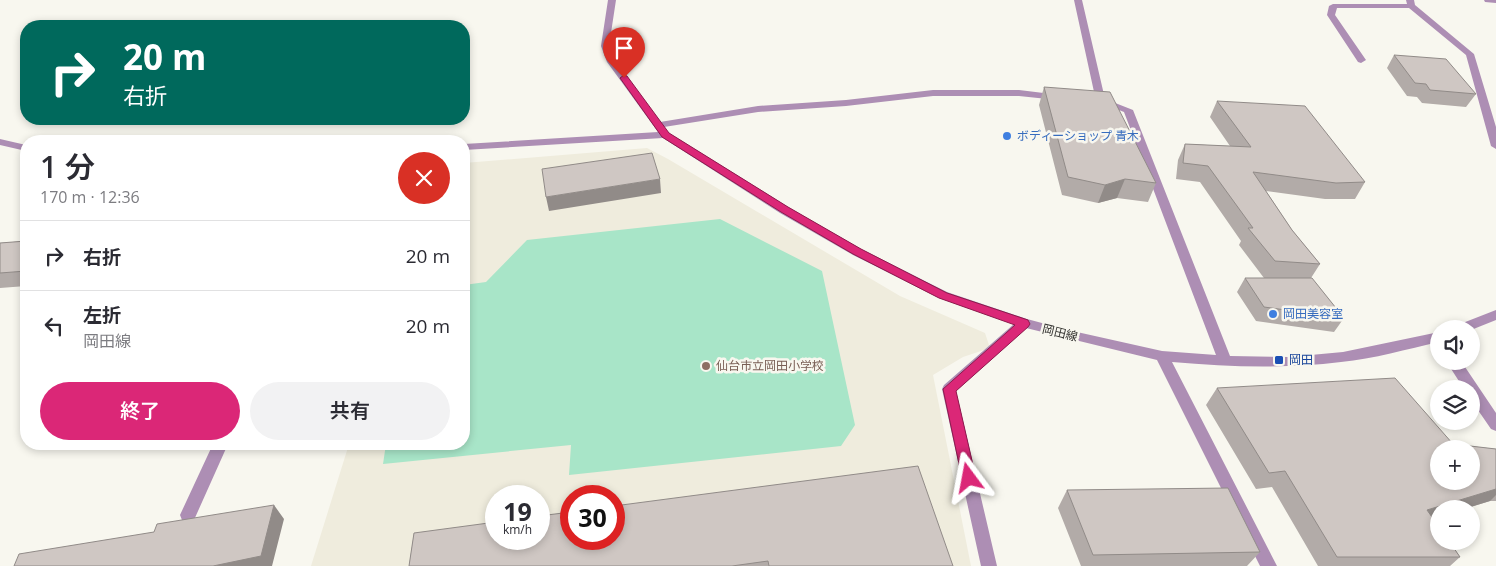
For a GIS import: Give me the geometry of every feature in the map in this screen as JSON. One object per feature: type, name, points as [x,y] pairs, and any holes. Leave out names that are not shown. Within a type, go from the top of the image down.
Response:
[{"type":"street","points":[[612,0],[605,46],[612,62],[662,130]]},
{"type":"street","points":[[1078,0],[1097,100],[1128,110],[1225,361]]},
{"type":"street","points":[[1488,0],[1496,1]]},
{"type":"street","points":[[1361,60],[1331,15],[1333,6],[1411,3],[1470,54],[1496,146]]},
{"type":"street","points":[[470,147],[662,130],[758,108],[846,103],[933,93],[1019,93],[1065,97]]},
{"type":"street","name":"岡田線","points":[[662,130],[784,210],[857,252],[943,296],[1024,324],[1162,356],[1225,361],[1289,362],[1344,358],[1430,340]]},
{"type":"street","points":[[3,145],[20,147]]},
{"type":"street","points":[[1480,321],[1496,315]]},
{"type":"street","points":[[989,566],[949,389],[1024,324]]},
{"type":"street","points":[[1162,356],[1269,566]]},
{"type":"street","points":[[1459,370],[1496,425]]},
{"type":"street","points":[[188,515],[217,450]]},
{"type":"shaded area","name":"仙台市立岡田小学校","points":[[647,148],[900,296],[985,333],[990,348],[963,357],[933,375],[971,566],[311,566],[347,450],[470,450],[470,163]]},
{"type":"green space","points":[[720,219],[822,271],[855,425],[841,446],[569,475],[571,445],[383,464],[385,450],[470,450],[470,284],[486,282],[527,240]]},
{"type":"building","points":[[1394,55],[1446,59],[1476,94],[1430,90],[1426,84],[1415,83]]},
{"type":"building","points":[[1044,87],[1110,92],[1156,183],[1125,179],[1105,185],[1068,177]]},
{"type":"building","points":[[1217,101],[1305,106],[1365,182],[1336,183],[1253,172],[1292,230],[1320,264],[1275,261],[1248,228],[1253,228],[1208,166],[1183,163],[1185,144],[1251,147]]},
{"type":"building","points":[[652,153],[660,179],[546,197],[542,169]]},
{"type":"building","points":[[20,241],[20,271],[0,273],[0,243]]},
{"type":"building","points":[[1245,278],[1312,278],[1344,318],[1264,307]]},
{"type":"building","points":[[1395,378],[1430,418],[1430,430],[1441,430],[1449,440],[1430,440],[1430,490],[1480,490],[1480,447],[1496,449],[1496,489],[1460,500],[1430,500],[1430,509],[1427,510],[1430,514],[1430,550],[1455,550],[1460,557],[1337,557],[1285,471],[1269,473],[1217,388]]},
{"type":"building","points":[[918,466],[953,566],[769,566],[768,561],[732,566],[409,566],[414,533],[485,523],[485,550],[550,550],[550,515],[560,513],[560,550],[625,550],[625,505]]},
{"type":"building","points":[[1228,488],[1260,552],[1093,555],[1067,490]]},
{"type":"building","points":[[274,505],[261,556],[213,566],[14,566],[19,554],[154,532],[157,524]]},
{"type":"place","name":"ボディーショップ 青木","points":[[1007,136]]},
{"type":"place","name":"岡田美容室","points":[[1273,314]]},
{"type":"place","name":"岡田","points":[[1279,360]]},
{"type":"place","name":"仙台市立岡田小学校","points":[[706,366]]},
{"type":"route","points":[[624,78],[665,135],[784,210],[857,252],[943,296],[1024,324],[949,389],[969,478]]}]
